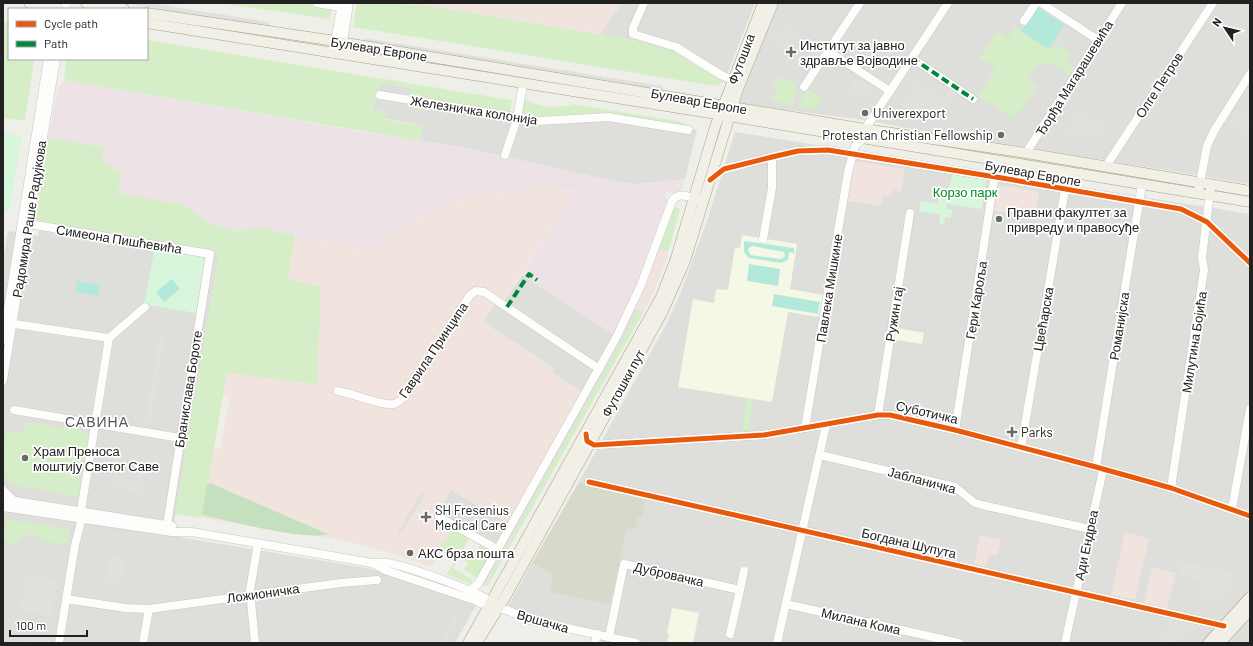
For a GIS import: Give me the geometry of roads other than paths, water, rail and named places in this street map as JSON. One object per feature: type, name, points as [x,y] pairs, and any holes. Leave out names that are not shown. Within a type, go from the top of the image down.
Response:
[{"type":"main road","points":[[29,3],[59,8]]},
{"type":"main road","points":[[86,3],[118,8]]},
{"type":"main road","name":"Футошка","points":[[726,111],[732,80],[763,3]]},
{"type":"main road","name":"Футошка","points":[[726,111],[740,83],[773,3]]},
{"type":"main road","name":"Булевар Европе","points":[[148,12],[339,43],[864,134],[989,159],[1250,202]]},
{"type":"main road","name":"Булевар Европе","points":[[148,24],[523,84],[726,111],[847,136],[864,134],[1026,153],[1250,191]]},
{"type":"main road","name":"Футошки пут","points":[[477,643],[493,605],[507,594],[662,313],[685,261],[699,199],[710,180],[716,161],[726,111]]},
{"type":"main road","name":"Футошки пут","points":[[468,643],[493,605],[661,297],[699,199],[726,111]]},
{"type":"main road","points":[[1208,643],[1250,597]]},
{"type":"main road","points":[[1220,643],[1250,610]]},
{"type":"street","points":[[59,8],[66,3]]},
{"type":"street","points":[[317,3],[342,5],[339,43]]},
{"type":"street","points":[[337,55],[349,3]]},
{"type":"street","points":[[644,3],[633,28],[633,34],[676,47],[721,75],[732,80]]},
{"type":"street","points":[[804,87],[860,3]]},
{"type":"street","name":"Павлека Мишкине","points":[[805,428],[848,172],[854,151],[858,142],[890,91],[948,3]]},
{"type":"street","points":[[1024,21],[1036,3]]},
{"type":"street","points":[[1042,3],[1098,40]]},
{"type":"street","name":"Ђорђа Магарашевића","points":[[1026,153],[1122,3]]},
{"type":"street","name":"Олге Петров","points":[[1106,166],[1213,3]]},
{"type":"street","points":[[828,51],[890,91]]},
{"type":"street","points":[[912,58],[973,99]]},
{"type":"street","name":"Радомира Раше Радујкова","points":[[3,380],[7,323],[48,60]]},
{"type":"street","name":"Радомира Раше Радујкова","points":[[3,340],[28,224],[56,60]]},
{"type":"street","points":[[1198,193],[1207,146],[1214,131],[1250,74]]},
{"type":"street","points":[[505,155],[517,119],[523,84]]},
{"type":"street","name":"Железничка колонија","points":[[380,95],[517,119],[539,121],[608,117],[688,130]]},
{"type":"street","points":[[847,136],[852,140],[854,151]]},
{"type":"street","name":"Булевар Европе","points":[[724,169],[772,157],[813,150],[854,151],[995,173],[1065,190],[1181,209],[1207,222],[1250,263]]},
{"type":"street","points":[[763,239],[772,188],[772,157]]},
{"type":"street","points":[[989,159],[995,165],[995,173]]},
{"type":"street","points":[[716,161],[718,168],[724,169]]},
{"type":"street","points":[[995,173],[1003,161]]},
{"type":"street","points":[[710,180],[724,169]]},
{"type":"street","name":"Гери Кароља","points":[[955,430],[995,173]]},
{"type":"street","name":"Романијска","points":[[1099,468],[1142,184]]},
{"type":"street","name":"Милутина Бојића","points":[[1171,488],[1204,270],[1202,257],[1211,184]]},
{"type":"street","name":"Цвећарска","points":[[1021,448],[1065,190]]},
{"type":"street","points":[[469,591],[478,584],[616,338],[641,285],[672,201],[675,196],[681,195],[699,199]]},
{"type":"street","name":"Ружин гај","points":[[878,415],[910,213]]},
{"type":"street","name":"Симеона Пишћевића","points":[[28,224],[210,254]]},
{"type":"street","points":[[1240,253],[1250,255]]},
{"type":"street","name":"Бранислава Бороте","points":[[167,525],[210,254]]},
{"type":"street","name":"Гаврила Принципа","points":[[338,391],[387,403],[395,404],[398,402],[404,397],[470,295],[479,291],[490,296],[599,369]]},
{"type":"street","points":[[59,643],[82,514],[109,338],[145,307]]},
{"type":"street","points":[[7,323],[109,338]]},
{"type":"street","points":[[1232,509],[1250,409]]},
{"type":"street","points":[[14,410],[180,438]]},
{"type":"street","name":"Суботичка","points":[[590,444],[719,439],[764,435],[878,415],[890,415],[955,430],[1171,488],[1250,516]]},
{"type":"street","points":[[777,643],[826,425]]},
{"type":"street","points":[[586,434],[585,438],[590,444]]},
{"type":"street","name":"Јабланичка","points":[[820,455],[953,486],[975,503],[982,505],[1090,529]]},
{"type":"street","name":"Ади Ендреа","points":[[1065,643],[1090,529],[1099,468]]},
{"type":"street","name":"Богдана Шупута","points":[[589,482],[1224,626]]},
{"type":"street","points":[[3,490],[14,504]]},
{"type":"street","points":[[3,499],[14,504],[167,525],[192,532],[372,562],[388,563],[425,574],[469,591],[493,605]]},
{"type":"street","points":[[3,507],[14,504]]},
{"type":"street","points":[[3,511],[14,504]]},
{"type":"street","points":[[82,514],[172,532],[192,532]]},
{"type":"street","points":[[439,517],[498,549]]},
{"type":"street","points":[[255,643],[251,595],[258,543]]},
{"type":"street","points":[[372,562],[385,570],[493,605]]},
{"type":"street","name":"Дубровачка","points":[[609,637],[624,564],[740,590]]},
{"type":"street","points":[[730,634],[744,572]]},
{"type":"street","name":"Ложионичка","points":[[66,599],[125,608],[149,609],[341,583],[377,580]]},
{"type":"street","name":"Милана Кома","points":[[786,604],[959,643]]},
{"type":"street","name":"Вршачка","points":[[493,605],[539,622],[636,643]]},
{"type":"street","points":[[143,643],[149,609]]},
{"type":"street","points":[[595,643],[597,634]]},
{"type":"place","name":"Институт за јавно здравље Војводине","points":[[791,52]]},
{"type":"place","name":"Univerexport","points":[[865,113]]},
{"type":"place","name":"Protestan Christian Fellowship","points":[[1001,135]]},
{"type":"place","name":"Правни факултет за привреду и правосуђе","points":[[999,219]]},
{"type":"place","name":"Parks","points":[[1012,432]]},
{"type":"place","name":"Храм Преноса моштију Светог Саве","points":[[25,458]]},
{"type":"place","name":"SH Fresenius Medical Care","points":[[426,517]]},
{"type":"place","name":"АКС брза пошта","points":[[410,553]]},
{"type":"district","name":"САВИНА","points":[[97,422]]},
{"type":"park label","name":"Корзо парк","points":[[965,192]]}]
